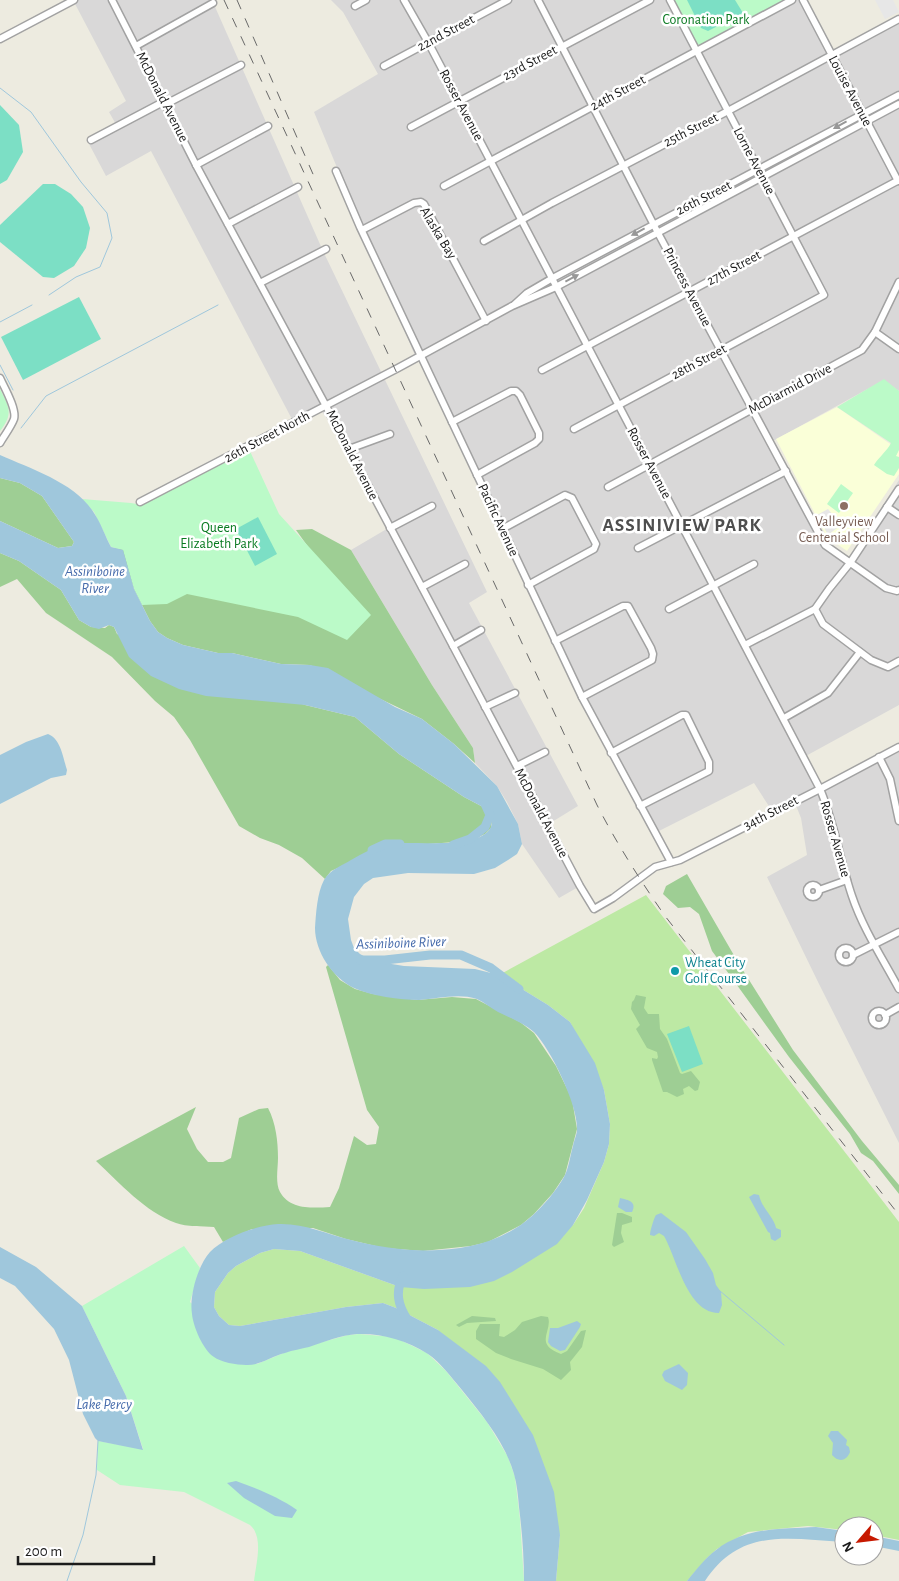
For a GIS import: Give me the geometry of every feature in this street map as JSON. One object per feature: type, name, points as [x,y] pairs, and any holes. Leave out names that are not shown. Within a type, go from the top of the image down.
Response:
[{"type":"street","points":[[0,39],[74,0]]},
{"type":"street","name":"McDonald Avenue","points":[[112,0],[196,165],[594,909]]},
{"type":"street","points":[[355,6],[366,0]]},
{"type":"street","name":"Rosser Avenue","points":[[404,0],[428,42],[820,789],[829,810],[847,880],[857,909],[899,989]]},
{"type":"street","name":"22nd Street","points":[[384,66],[508,0]]},
{"type":"street","name":"Princess Avenue","points":[[538,0],[658,233],[825,545],[886,588],[899,590]]},
{"type":"street","name":"23rd Street","points":[[411,127],[650,0]]},
{"type":"street","name":"Lorne Avenue","points":[[670,0],[824,295]]},
{"type":"street","name":"24th Street","points":[[444,186],[792,0]]},
{"type":"street","name":"Louise Avenue","points":[[803,0],[898,181]]},
{"type":"street","points":[[136,46],[213,3]]},
{"type":"street","name":"25th Street","points":[[484,240],[899,19]]},
{"type":"street","points":[[91,140],[241,65]]},
{"type":"street","name":"26th Street","points":[[512,306],[527,293],[551,279],[899,95]]},
{"type":"street","name":"26th Street","points":[[420,356],[512,306],[556,287],[899,104]]},
{"type":"street","points":[[196,165],[268,126]]},
{"type":"street","name":"Pacific Avenue","points":[[336,171],[420,356],[554,641],[611,753],[671,862]]},
{"type":"street","name":"27th Street","points":[[542,370],[898,181]]},
{"type":"street","points":[[228,224],[298,187]]},
{"type":"street","name":"Alaska Bay","points":[[362,230],[414,203],[421,202],[424,204],[486,321]]},
{"type":"street","points":[[260,283],[326,249]]},
{"type":"street","name":"McDiarmid Drive","points":[[608,487],[862,350],[875,332],[899,282]]},
{"type":"street","name":"28th Street","points":[[574,429],[824,295]]},
{"type":"street","points":[[875,332],[899,350]]},
{"type":"street","name":"26th Street North","points":[[140,502],[420,356]]},
{"type":"street","points":[[0,378],[12,404],[14,415],[14,419],[0,443]]},
{"type":"street","points":[[452,422],[511,391],[516,391],[520,395],[539,433],[539,439],[535,444],[477,475]]},
{"type":"street","points":[[349,449],[390,434]]},
{"type":"street","points":[[638,548],[786,471]]},
{"type":"street","points":[[745,645],[816,609],[850,563],[899,489]]},
{"type":"street","points":[[502,529],[565,495],[572,498],[596,544],[594,549],[528,585]]},
{"type":"street","points":[[390,528],[432,506]]},
{"type":"street","points":[[887,507],[899,515]]},
{"type":"street","points":[[422,587],[465,564]]},
{"type":"street","points":[[669,610],[754,564]]},
{"type":"street","points":[[554,641],[623,606],[628,606],[651,648],[652,660],[582,697]]},
{"type":"street","points":[[816,609],[823,624],[871,660],[888,667],[899,661]]},
{"type":"street","points":[[453,646],[481,630]]},
{"type":"street","points":[[784,718],[828,693],[860,652]]},
{"type":"street","points":[[485,707],[514,693]]},
{"type":"street","points":[[611,753],[686,715],[709,762],[709,771],[640,806]]},
{"type":"street","name":"34th Street","points":[[594,909],[660,865],[680,860],[820,789],[899,746]]},
{"type":"street","points":[[516,766],[545,752]]},
{"type":"street","points":[[879,757],[890,779],[899,822]]},
{"type":"street","points":[[819,890],[847,880]]},
{"type":"street","points":[[853,956],[899,932]]},
{"type":"street","points":[[885,1015],[899,1007]]},
{"type":"shaded area","points":[[73,0],[212,0],[323,251],[487,592],[469,603],[578,806],[547,825],[580,886],[559,898],[522,844],[518,824],[507,802],[497,786],[475,763],[473,748],[432,685],[351,550],[390,527],[346,444],[320,409],[294,423],[151,151],[106,176],[88,142],[117,126],[109,112],[126,101]]},
{"type":"shaded area","points":[[331,0],[673,0],[697,44],[701,45],[785,0],[807,0],[833,50],[899,16],[899,391],[884,380],[773,441],[825,540],[848,560],[899,480],[899,705],[804,757],[820,790],[899,747],[899,1143],[767,877],[807,855],[801,818],[795,803],[774,814],[754,783],[655,833],[611,753],[452,422],[413,351],[314,112],[378,74],[343,12]]},
{"type":"shaded area","points":[[875,0],[893,0],[899,12],[885,19]]},
{"type":"shaded area","name":"Valleyview Centenial School","points":[[837,407],[899,450],[899,474],[847,551],[827,537],[776,439]]},
{"type":"shaded area","points":[[828,509],[841,525],[828,535],[817,515]]},
{"type":"green space","name":"Coronation Park","points":[[673,0],[785,0],[701,45],[697,44]]},
{"type":"green space","points":[[687,0],[735,0],[743,13],[708,31],[701,28]]},
{"type":"green space","points":[[0,105],[19,125],[23,152],[7,180],[0,184]]},
{"type":"green space","points":[[43,184],[55,184],[71,194],[83,207],[90,228],[86,248],[74,266],[54,278],[43,277],[0,242],[0,225]]},
{"type":"green space","points":[[79,297],[101,339],[23,380],[1,337]]},
{"type":"green space","points":[[884,379],[899,391],[899,450],[896,456],[899,457],[899,468],[894,476],[887,474],[874,465],[891,443],[837,407]]},
{"type":"green space","points":[[0,389],[8,406],[9,415],[0,431]]},
{"type":"green space","name":"Queen Elizabeth Park","points":[[249,449],[279,514],[371,615],[347,640],[298,617],[187,594],[167,604],[142,605],[134,589],[123,550],[111,547],[94,512],[82,499],[142,505]]},
{"type":"green space","points":[[0,478],[20,483],[42,496],[74,542],[72,546],[58,548],[0,521]]},
{"type":"green space","points":[[841,484],[853,493],[839,513],[827,504]]},
{"type":"green space","points":[[258,517],[277,554],[255,566],[236,529]]},
{"type":"green space","points":[[312,529],[351,550],[432,685],[473,748],[475,763],[422,719],[310,665],[281,664],[232,653],[218,653],[183,645],[167,638],[158,632],[150,621],[134,589],[126,563],[111,548],[324,569],[296,530]]},
{"type":"green space","points":[[0,553],[19,561],[61,590],[79,620],[91,627],[105,628],[109,625],[114,627],[117,634],[305,705],[355,717],[399,754],[464,797],[483,807],[492,819],[491,828],[485,834],[469,841],[428,844],[393,843],[331,871],[325,879],[302,858],[239,826],[190,740],[174,717],[155,701],[112,657],[46,613],[17,579],[0,587]]},
{"type":"green space","points":[[687,874],[739,964],[793,1050],[862,1141],[899,1185],[899,1194],[873,1161],[861,1153],[850,1134],[789,1057],[712,951],[699,914],[690,907],[678,908],[663,894],[666,886]]},
{"type":"green space","name":"Wheat City Golf Course","points":[[646,895],[899,1222],[899,1540],[884,1537],[884,1516],[834,1516],[834,1529],[808,1526],[748,1532],[717,1549],[687,1581],[556,1581],[560,1535],[438,1330],[383,1303],[346,1307],[240,1326],[229,1325],[219,1316],[214,1307],[215,1292],[228,1273],[236,1266],[260,1253],[274,1249],[300,1251],[400,1287],[573,1225],[584,1208],[604,1162],[609,1144],[610,1124],[604,1090],[570,1022],[548,1005],[499,975]]},
{"type":"green space","points":[[328,965],[340,980],[355,989],[373,994],[417,1000],[452,997],[476,999],[520,1022],[534,1033],[556,1066],[572,1099],[577,1129],[565,1175],[553,1193],[521,1225],[488,1242],[471,1246],[423,1251],[384,1248],[346,1239],[313,1228],[252,1229],[223,1242],[214,1227],[190,1226],[176,1223],[154,1212],[133,1196],[96,1161],[196,1107],[187,1129],[197,1149],[208,1162],[223,1162],[231,1158],[239,1118],[259,1109],[268,1108],[275,1126],[277,1139],[277,1180],[280,1192],[284,1198],[302,1207],[330,1207],[339,1188],[354,1136],[367,1145],[376,1144],[379,1127],[367,1110],[326,967]]},
{"type":"green space","points":[[636,995],[646,997],[644,1008],[648,1014],[659,1014],[660,1029],[667,1039],[680,1073],[691,1071],[700,1082],[698,1090],[695,1091],[689,1086],[683,1089],[684,1094],[677,1097],[663,1092],[652,1060],[652,1058],[657,1059],[657,1052],[647,1048],[636,1029],[640,1025],[631,1009]]},
{"type":"green space","points":[[689,1026],[703,1064],[682,1072],[667,1034]]},
{"type":"green space","points":[[617,1213],[632,1217],[632,1222],[622,1225],[621,1233],[624,1242],[614,1247],[612,1245]]},
{"type":"green space","points":[[184,1246],[200,1268],[190,1302],[257,1364],[286,1352],[348,1335],[359,1334],[394,1337],[427,1353],[446,1371],[487,1422],[508,1457],[515,1477],[524,1581],[254,1581],[258,1544],[257,1536],[250,1525],[184,1492],[120,1485],[97,1470],[98,1441],[143,1449],[126,1396],[82,1306]]},
{"type":"green space","points":[[472,1316],[495,1318],[496,1321],[467,1323],[459,1327],[456,1325]]},
{"type":"green space","points":[[541,1316],[548,1317],[546,1342],[548,1346],[561,1354],[567,1351],[581,1331],[586,1330],[582,1347],[570,1362],[571,1370],[561,1380],[543,1369],[496,1353],[476,1339],[476,1331],[480,1324],[500,1324],[499,1336],[504,1337],[515,1330],[522,1322]]},
{"type":"water","name":"Assiniboine River","points":[[0,455],[65,485],[86,502],[111,547],[123,550],[134,589],[150,621],[158,632],[183,645],[218,653],[232,653],[281,664],[328,668],[395,707],[422,719],[454,744],[497,786],[518,824],[522,844],[517,854],[495,868],[474,874],[408,873],[373,878],[364,884],[354,897],[348,919],[354,948],[360,954],[373,961],[404,966],[475,969],[499,975],[548,1005],[570,1022],[595,1063],[604,1090],[610,1124],[609,1144],[604,1162],[587,1200],[573,1225],[557,1244],[512,1272],[494,1281],[470,1287],[424,1289],[400,1287],[300,1251],[274,1249],[260,1253],[236,1266],[228,1273],[215,1292],[214,1307],[219,1316],[229,1325],[240,1326],[346,1307],[383,1303],[438,1330],[486,1366],[500,1382],[533,1435],[554,1492],[560,1535],[556,1581],[524,1581],[523,1544],[518,1494],[510,1462],[499,1440],[485,1419],[446,1370],[428,1354],[394,1338],[357,1334],[339,1337],[280,1354],[256,1364],[234,1364],[217,1359],[206,1349],[196,1331],[191,1307],[198,1273],[210,1252],[224,1241],[251,1229],[288,1224],[306,1227],[351,1240],[397,1249],[445,1250],[492,1240],[513,1230],[532,1216],[550,1198],[564,1177],[577,1133],[576,1119],[562,1078],[548,1051],[534,1032],[521,1023],[470,997],[403,999],[377,995],[354,988],[346,984],[332,971],[322,955],[316,937],[317,904],[320,891],[326,877],[336,868],[369,850],[388,844],[444,843],[474,839],[484,834],[491,827],[492,819],[483,807],[464,797],[399,754],[355,717],[305,705],[206,696],[179,689],[151,676],[129,657],[114,627],[109,625],[99,629],[79,620],[61,590],[19,561],[0,553],[0,521],[58,548],[72,546],[74,542],[42,496],[20,483],[0,478]]},
{"type":"water","points":[[48,734],[59,744],[67,770],[66,775],[51,778],[0,804],[0,755]]},
{"type":"water","points":[[754,1194],[759,1195],[776,1228],[781,1230],[781,1237],[775,1241],[771,1239],[770,1233],[749,1197]]},
{"type":"water","points":[[620,1198],[633,1204],[632,1212],[626,1212],[618,1207]]},
{"type":"water","points":[[661,1213],[686,1232],[705,1259],[721,1292],[722,1305],[719,1313],[708,1311],[691,1295],[664,1236],[659,1233],[654,1236],[650,1235],[656,1215]]},
{"type":"water","name":"Lake Percy","points":[[0,1247],[36,1267],[82,1306],[126,1396],[143,1450],[98,1441],[95,1438],[83,1414],[69,1360],[54,1329],[15,1286],[0,1278]]},
{"type":"water","points":[[577,1321],[581,1324],[580,1327],[565,1350],[560,1351],[551,1346],[548,1342],[550,1328],[558,1328]]},
{"type":"water","points":[[679,1364],[688,1373],[687,1385],[682,1390],[665,1381],[662,1375],[664,1371]]},
{"type":"water","points":[[831,1431],[838,1431],[847,1440],[846,1445],[849,1447],[850,1452],[842,1460],[832,1455],[833,1443],[828,1436]]},
{"type":"water","points":[[236,1481],[283,1501],[297,1510],[292,1518],[275,1516],[244,1498],[227,1483]]},
{"type":"water","points":[[816,1527],[834,1530],[834,1541],[785,1539],[767,1540],[750,1544],[734,1552],[719,1564],[705,1581],[687,1581],[712,1553],[727,1542],[751,1533],[776,1529]]},
{"type":"water","points":[[884,1538],[899,1541],[899,1551],[884,1548]]},
{"type":"waterway","points":[[0,88],[31,112],[81,182],[107,213],[112,238],[100,267],[76,277],[49,295]]},
{"type":"waterway","points":[[0,322],[32,305]]},
{"type":"waterway","points":[[21,428],[46,396],[218,305]]},
{"type":"waterway","points":[[0,365],[13,390]]},
{"type":"waterway","name":"Assiniboine River","points":[[453,845],[470,839],[485,827],[490,815],[485,804]]},
{"type":"waterway","name":"Assiniboine River","points":[[372,850],[385,844],[400,844]]},
{"type":"waterway","name":"Assiniboine River","points":[[360,960],[385,960],[430,955],[461,955],[491,968],[519,989]]},
{"type":"waterway","name":"Assiniboine River","points":[[403,1276],[398,1293],[401,1309],[407,1319]]},
{"type":"waterway","points":[[720,1291],[784,1345]]},
{"type":"waterway","points":[[67,1581],[83,1535],[96,1475],[98,1441]]},
{"type":"railway","points":[[224,0],[597,805],[613,834],[665,916],[899,1215]]},
{"type":"railway","points":[[237,0],[316,181]]},
{"type":"place","name":"Valleyview Centenial School","points":[[844,506]]},
{"type":"place","name":"Wheat City Golf Course","points":[[675,971]]},
{"type":"district","name":"ASSINIVIEW PARK","points":[[682,525]]}]
